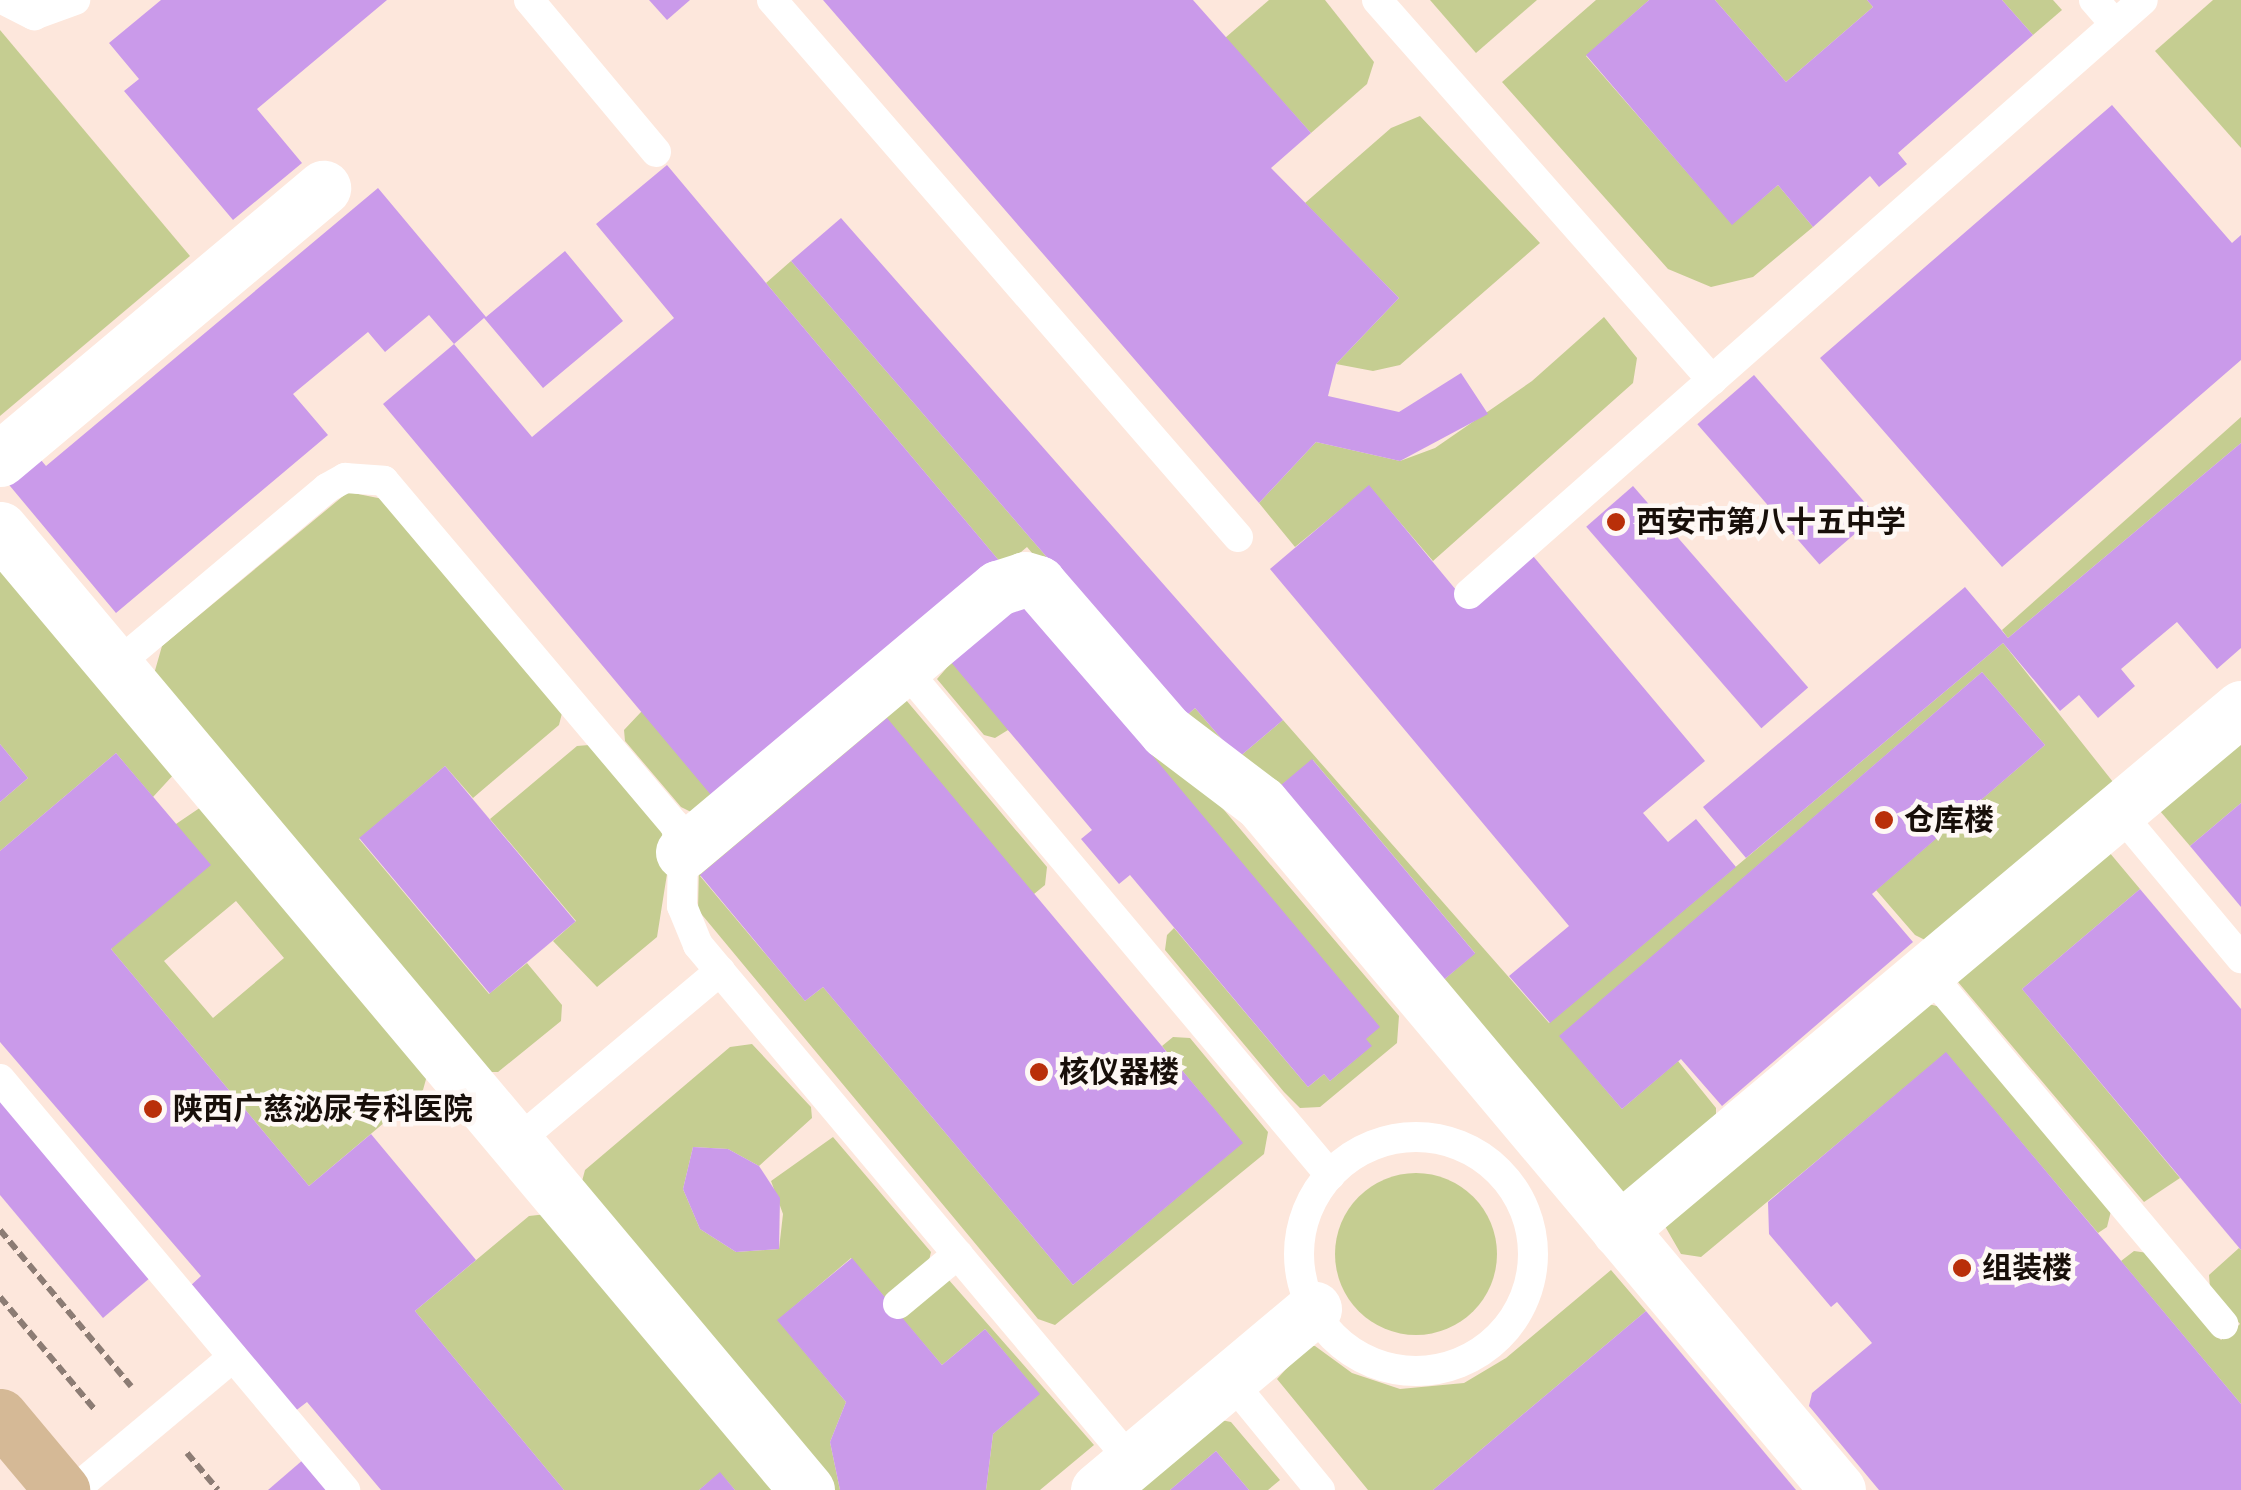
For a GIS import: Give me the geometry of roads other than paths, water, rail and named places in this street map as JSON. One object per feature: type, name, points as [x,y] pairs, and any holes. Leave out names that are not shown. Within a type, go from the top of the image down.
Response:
[{"type":"main road","points":[[0,1416],[62,1490]]},
{"type":"street","points":[[0,459],[323,188]]},
{"type":"street","points":[[0,528],[807,1490]]},
{"type":"street","points":[[683,852],[998,588],[1025,579],[1038,584],[1166,732],[1261,803],[1838,1490]]},
{"type":"street","points":[[1619,1230],[2241,708]]},
{"type":"street","points":[[1115,1476],[1314,1309]]},
{"type":"lane","points":[[4,0],[34,16],[75,0]]},
{"type":"lane","points":[[529,0],[656,152]]},
{"type":"lane","points":[[772,0],[1238,537]]},
{"type":"lane","points":[[1377,0],[1712,380]]},
{"type":"lane","points":[[2094,0],[2115,24]]},
{"type":"lane","points":[[1469,594],[2143,0]]},
{"type":"lane","points":[[115,666],[327,488],[345,478],[384,481],[666,814],[683,852],[685,920],[720,971],[958,1254],[1115,1476]]},
{"type":"lane","points":[[903,667],[1330,1175]]},
{"type":"lane","points":[[2118,812],[2241,958]]},
{"type":"lane","points":[[516,1143],[720,971]]},
{"type":"lane","points":[[1927,972],[2223,1324]]},
{"type":"lane","points":[[0,1079],[344,1490]]},
{"type":"lane","points":[[1490,1162],[1532,1126]]},
{"type":"lane","points":[[1426,1136],[1490,1162],[1529,1219],[1534,1265],[1522,1308],[1492,1345],[1451,1368],[1406,1372],[1363,1359],[1326,1330],[1303,1288],[1298,1244],[1311,1200],[1330,1175],[1382,1140],[1426,1136]]},
{"type":"lane","points":[[898,1304],[958,1254]]},
{"type":"lane","points":[[74,1490],[233,1357]]},
{"type":"lane","points":[[1230,1380],[1320,1490]]},
{"type":"place","name":"西安市第八十五中学","points":[[1616,522]]},
{"type":"place","name":"仓库楼","points":[[1884,820]]},
{"type":"place","name":"核仪器楼","points":[[1039,1072]]},
{"type":"place","name":"陕西广慈泌尿专科医院","points":[[153,1109]]},
{"type":"place","name":"组装楼","points":[[1962,1268]]}]
